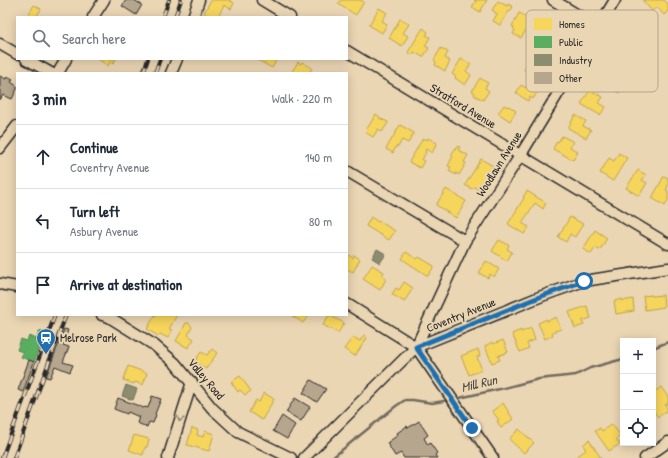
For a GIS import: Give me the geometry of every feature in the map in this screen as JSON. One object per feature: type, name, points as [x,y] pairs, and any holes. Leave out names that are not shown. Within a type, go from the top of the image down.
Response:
[{"type":"street","points":[[94,16],[104,0]]},
{"type":"street","points":[[193,16],[199,0]]},
{"type":"street","points":[[262,0],[288,16]]},
{"type":"street","points":[[553,0],[570,10]]},
{"type":"street","name":"Woodlawn Avenue","points":[[609,10],[615,0]]},
{"type":"street","points":[[0,44],[16,53]]},
{"type":"street","name":"Stratford Avenue","points":[[348,52],[668,244]]},
{"type":"street","points":[[28,60],[49,72]]},
{"type":"street","points":[[59,72],[65,60]]},
{"type":"street","name":"Woodlawn Avenue","points":[[416,347],[466,241],[559,92]]},
{"type":"street","points":[[0,148],[16,127]]},
{"type":"street","points":[[348,172],[466,241]]},
{"type":"street","name":"Coventry Avenue","points":[[304,458],[416,347],[542,296],[584,281],[668,268]]},
{"type":"street","points":[[0,284],[16,287]]},
{"type":"street","points":[[348,305],[416,347],[493,458]]},
{"type":"street","name":"Valley Road","points":[[107,316],[154,345],[175,363],[212,408],[238,432],[291,458]]},
{"type":"street","points":[[168,458],[192,382]]},
{"type":"street","points":[[645,458],[668,442]]},
{"type":"building: Homes","points":[[211,0],[229,0],[234,3],[231,9],[224,5],[218,16],[209,16],[204,13]]},
{"type":"building: Homes","points":[[341,0],[360,0],[364,2],[356,15],[338,4]]},
{"type":"building: Homes","points":[[474,0],[487,0],[480,12],[472,7],[476,1]]},
{"type":"building: Homes","points":[[664,0],[668,4],[668,11],[664,15],[657,7],[651,10],[643,1]]},
{"type":"building: Homes","points":[[498,1],[507,6],[508,4],[513,7],[500,25],[493,21],[497,14],[492,10]]},
{"type":"building: Homes","points":[[34,5],[41,9],[37,16],[28,16]]},
{"type":"building: Homes","points":[[379,8],[387,13],[382,21],[387,24],[382,33],[369,25]]},
{"type":"building: Homes","points":[[519,13],[526,16],[526,30],[521,38],[513,34],[515,30],[512,26]]},
{"type":"building: Homes","points":[[400,19],[409,24],[403,33],[408,36],[402,46],[389,38]]},
{"type":"building: Homes","points":[[423,28],[428,32],[426,35],[430,37],[425,46],[429,48],[423,57],[414,52],[412,55],[408,52]]},
{"type":"building: Homes","points":[[441,48],[448,52],[445,58],[450,61],[445,71],[435,65],[436,62],[434,60]]},
{"type":"building: Homes","points":[[461,59],[471,64],[466,71],[471,75],[465,85],[452,74]]},
{"type":"building: Homes","points":[[99,60],[115,60],[113,64],[110,62],[108,66]]},
{"type":"building: Homes","points":[[258,60],[276,60],[272,68]]},
{"type":"building: Homes","points":[[298,62],[301,64],[302,62],[312,68],[310,72],[292,72]]},
{"type":"building: Homes","points":[[480,78],[488,83],[485,88],[489,91],[483,100],[474,95],[475,93],[472,91]]},
{"type":"building: Homes","points":[[521,85],[526,88],[526,92],[537,92],[533,99],[530,97],[528,101],[516,93]]},
{"type":"building: Homes","points":[[589,92],[594,92],[603,97],[599,103],[606,107],[600,115],[581,104]]},
{"type":"building: Homes","points":[[504,105],[509,106],[516,111],[510,121],[498,113]]},
{"type":"building: Homes","points":[[376,114],[380,117],[379,118],[388,123],[382,132],[378,129],[373,137],[365,132]]},
{"type":"building: Homes","points":[[575,115],[586,121],[583,126],[591,130],[586,138],[568,128]]},
{"type":"building: Homes","points":[[400,125],[414,133],[408,143],[402,140],[398,147],[396,146],[393,153],[386,149]]},
{"type":"building: Homes","points":[[562,136],[574,142],[570,147],[578,152],[573,160],[553,149],[557,141],[558,142]]},
{"type":"building: Homes","points":[[423,138],[427,140],[428,138],[437,143],[432,153],[426,149],[422,160],[424,161],[420,168],[409,162]]},
{"type":"building: Homes","points":[[457,146],[460,147],[458,150],[468,155],[464,162],[466,163],[459,175],[449,171],[451,167],[448,166],[453,156],[451,155]]},
{"type":"building: Homes","points":[[619,153],[627,158],[613,181],[600,173],[609,158],[614,161]]},
{"type":"building: Homes","points":[[481,159],[493,166],[479,190],[474,187],[472,189],[465,185]]},
{"type":"building: Homes","points":[[638,170],[646,175],[642,180],[647,183],[639,196],[626,188]]},
{"type":"building: Homes","points":[[664,176],[668,178],[668,186],[666,190],[668,191],[668,200],[665,206],[652,198]]},
{"type":"building: Homes","points":[[446,189],[466,201],[456,218],[436,205]]},
{"type":"building: Homes","points":[[527,191],[546,203],[543,209],[535,203],[522,223],[529,227],[524,234],[508,224]]},
{"type":"building: Homes","points":[[371,217],[395,231],[389,240],[366,226]]},
{"type":"building: Homes","points":[[570,217],[583,224],[575,237],[570,234],[566,242],[558,237]]},
{"type":"building: Homes","points":[[595,230],[607,238],[600,250],[595,248],[591,254],[583,249]]},
{"type":"building: Homes","points":[[499,240],[509,245],[507,249],[512,252],[507,261],[492,251]]},
{"type":"building: Homes","points":[[406,252],[417,259],[419,257],[434,266],[428,276],[402,259]]},
{"type":"building: Homes","points":[[348,255],[353,258],[354,255],[360,259],[353,272],[348,270]]},
{"type":"building: Homes","points":[[486,261],[499,269],[494,277],[490,274],[488,278],[479,273]]},
{"type":"building: Homes","points":[[372,265],[384,272],[382,276],[386,279],[380,290],[363,279]]},
{"type":"building: Homes","points":[[404,282],[413,288],[404,302],[392,294],[396,288],[399,290]]},
{"type":"building: Homes","points":[[663,295],[664,307],[645,310],[643,296]]},
{"type":"building: Homes","points":[[622,299],[622,301],[633,299],[634,311],[616,314],[614,301]]},
{"type":"building: Homes","points":[[587,306],[591,318],[582,321],[584,325],[575,328],[569,312]]},
{"type":"building: Homes","points":[[154,316],[176,316],[169,329],[172,330],[168,338],[160,334],[158,336],[147,329]]},
{"type":"building: Homes","points":[[292,316],[308,316],[303,323]]},
{"type":"building: Homes","points":[[328,316],[344,323],[338,333],[323,325]]},
{"type":"building: Homes","points":[[556,317],[561,329],[552,332],[553,335],[545,339],[538,323]]},
{"type":"building: Homes","points":[[186,323],[189,323],[192,327],[188,335],[194,339],[188,348],[176,341]]},
{"type":"building: Homes","points":[[531,328],[535,340],[527,343],[529,348],[520,352],[512,334]]},
{"type":"building: Homes","points":[[364,335],[367,338],[355,356],[344,349],[353,337],[360,341]]},
{"type":"building: Homes","points":[[503,340],[508,352],[498,356],[500,360],[492,363],[485,346],[492,342],[493,344]]},
{"type":"building: Homes","points":[[212,349],[217,353],[206,369],[195,361],[201,352],[207,355]]},
{"type":"building: Homes","points":[[478,349],[480,356],[477,357],[482,370],[469,375],[461,356]]},
{"type":"building: Homes","points":[[128,366],[147,373],[143,385],[135,382],[134,384],[123,380]]},
{"type":"building: Homes","points":[[240,376],[251,391],[245,395],[240,390],[238,392],[231,382]]},
{"type":"building: Homes","points":[[661,387],[668,397],[668,403],[665,405],[668,410],[658,417],[656,414],[656,391]]},
{"type":"building: Homes","points":[[264,393],[274,399],[262,420],[249,412],[256,400],[259,402]]},
{"type":"building: Homes","points":[[503,403],[513,419],[501,428],[497,421],[499,420],[492,411]]},
{"type":"building: Homes","points":[[612,424],[620,435],[620,437],[616,439],[620,444],[609,451],[595,431],[600,428],[602,431]]},
{"type":"building: Homes","points":[[192,428],[198,430],[197,435],[203,437],[205,431],[214,434],[209,451],[187,445]]},
{"type":"building: Homes","points":[[519,429],[534,443],[524,453],[509,439]]},
{"type":"building: Homes","points":[[134,435],[149,439],[143,455],[129,450]]},
{"type":"building: Homes","points":[[589,440],[601,458],[577,458],[576,457],[586,450],[583,445]]},
{"type":"building: Public","points":[[39,331],[45,333],[34,362],[21,357],[23,352],[17,350],[21,339],[27,341],[29,336],[37,339]]},
{"type":"building: Industry","points":[[377,249],[386,254],[380,263],[372,258]]},
{"type":"building: Industry","points":[[126,385],[137,389],[133,400],[122,396]]},
{"type":"building: Other","points":[[126,0],[134,0],[142,5],[136,15],[122,6]]},
{"type":"building: Other","points":[[0,76],[6,79],[7,76],[13,79],[11,82],[16,85],[16,91],[12,99],[3,95],[0,100]]},
{"type":"building: Other","points":[[64,329],[68,330],[63,345],[69,347],[63,362],[73,365],[70,372],[55,366],[50,378],[46,377]]},
{"type":"building: Other","points":[[29,360],[34,362],[23,392],[18,390]]},
{"type":"building: Other","points":[[311,380],[326,389],[317,402],[303,393]]},
{"type":"building: Other","points":[[152,396],[161,399],[153,423],[149,422],[147,427],[137,423],[139,417],[128,412],[127,414],[114,409],[118,398],[144,408],[148,408]]},
{"type":"building: Other","points":[[295,398],[310,407],[301,421],[286,412]]},
{"type":"building: Other","points":[[282,416],[295,425],[287,439],[273,431]]},
{"type":"building: Other","points":[[419,421],[428,435],[424,438],[428,445],[430,443],[437,453],[435,455],[437,458],[404,458],[401,453],[395,456],[387,443],[407,426],[408,428]]},
{"type":"waterway","name":"Mill Run","points":[[656,347],[668,342]]},
{"type":"waterway","name":"Mill Run","points":[[455,399],[539,379],[576,375],[590,368],[620,360]]},
{"type":"waterway","name":"Mill Run","points":[[332,458],[405,400],[432,403],[450,400]]},
{"type":"railway","points":[[163,16],[169,0]]},
{"type":"railway","points":[[175,16],[181,0]]},
{"type":"railway","points":[[143,72],[148,60]]},
{"type":"railway","points":[[155,72],[160,60]]},
{"type":"railway","points":[[2,458],[55,316]]},
{"type":"railway","points":[[14,458],[66,316]]},
{"type":"place","name":"Melrose Park","points":[[46,355]]},
{"type":"route","points":[[472,428],[416,347],[542,296],[584,281]]}]
